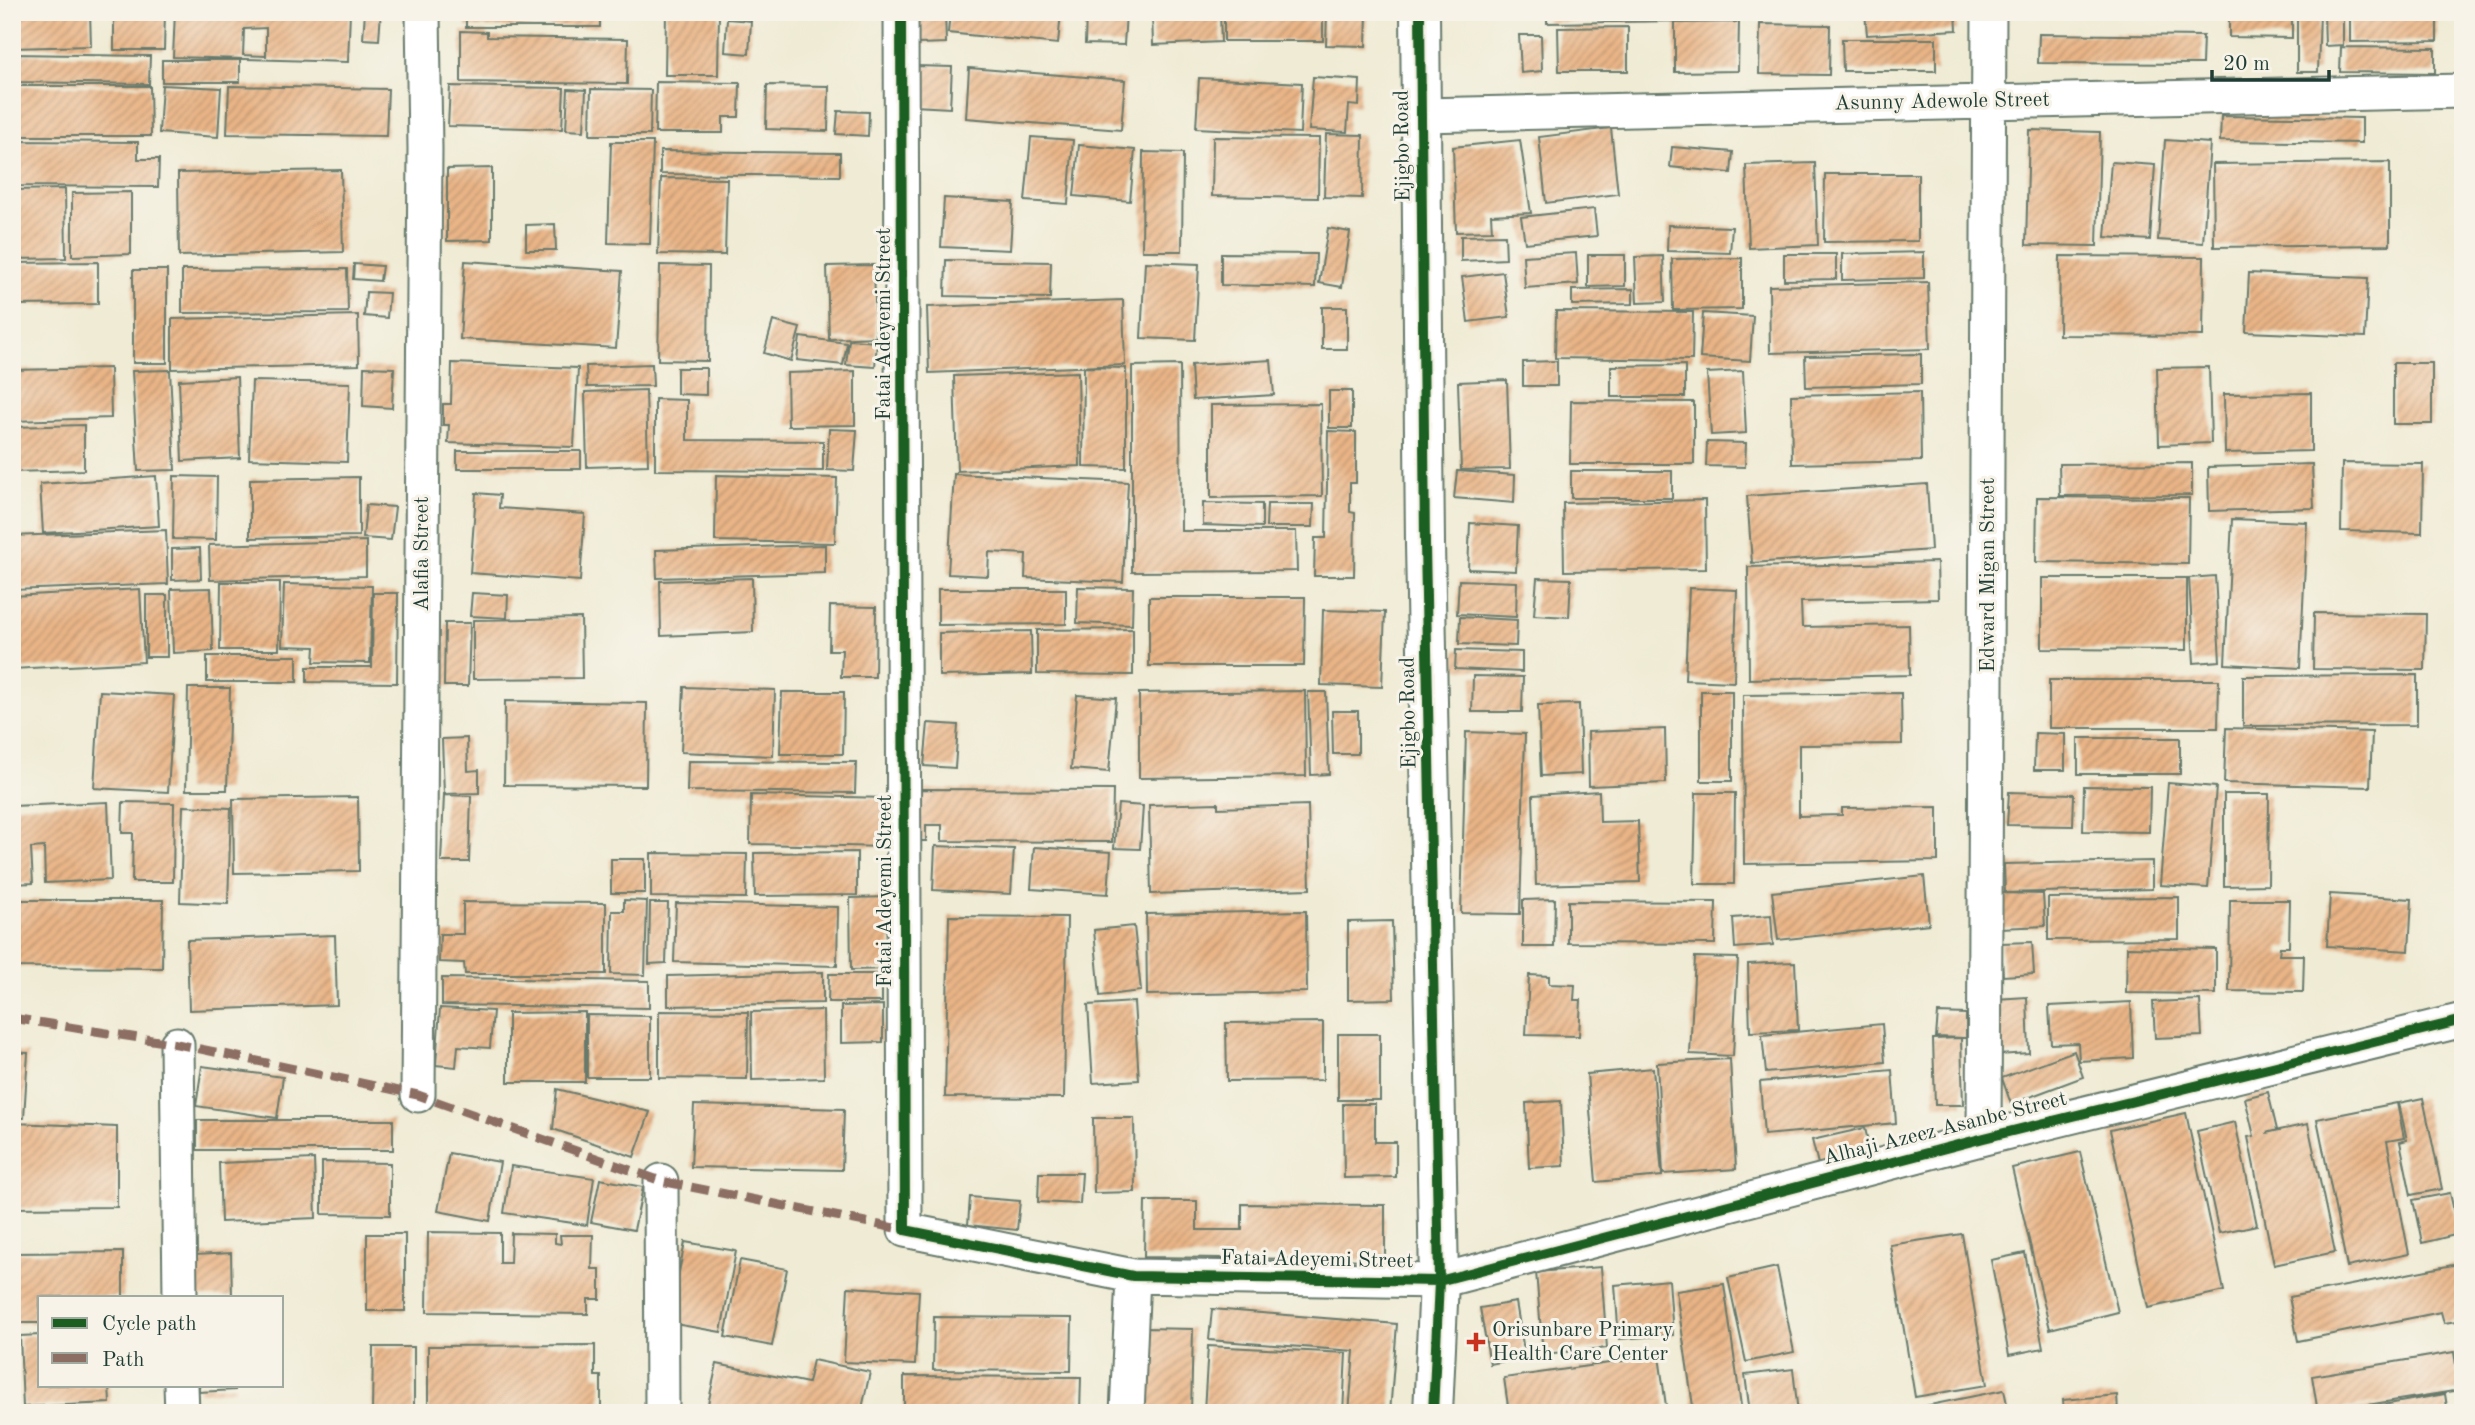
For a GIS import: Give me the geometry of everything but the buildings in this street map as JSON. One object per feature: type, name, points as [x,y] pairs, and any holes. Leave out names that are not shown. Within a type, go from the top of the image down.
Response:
[{"type":"street","name":"Alafia Street","points":[[418,1095],[425,163],[423,12]]},
{"type":"street","name":"Fatai Adeyemi Street","points":[[901,12],[905,1230],[1133,1276],[1439,1281]]},
{"type":"street","name":"Ejigbo Road","points":[[1420,12],[1424,544],[1439,1281],[1433,1413]]},
{"type":"street","name":"Edward Migan Street","points":[[1984,1138],[1989,12]]},
{"type":"street","name":"Asunny Adewole Street","points":[[1422,115],[2463,91]]},
{"type":"street","name":"Alhaji Azeez Asanbe Street","points":[[1439,1281],[1984,1138],[2463,1020]]},
{"type":"street","points":[[177,1044],[180,1296]]},
{"type":"street","points":[[661,1181],[662,1413]]},
{"type":"street","points":[[1128,1413],[1133,1276]]},
{"type":"street","points":[[181,1386],[182,1413]]},
{"type":"marked path","points":[[12,1018],[177,1044],[418,1095],[661,1181],[905,1230]]},
{"type":"cycle path","points":[[901,12],[905,1230],[1133,1276],[1439,1281],[1984,1138],[2463,1020]]},
{"type":"cycle path","points":[[1420,12],[1425,544],[1439,1281],[1433,1413]]},
{"type":"place","name":"Orisunbare Primary Health Care Center","points":[[1476,1342]]}]
